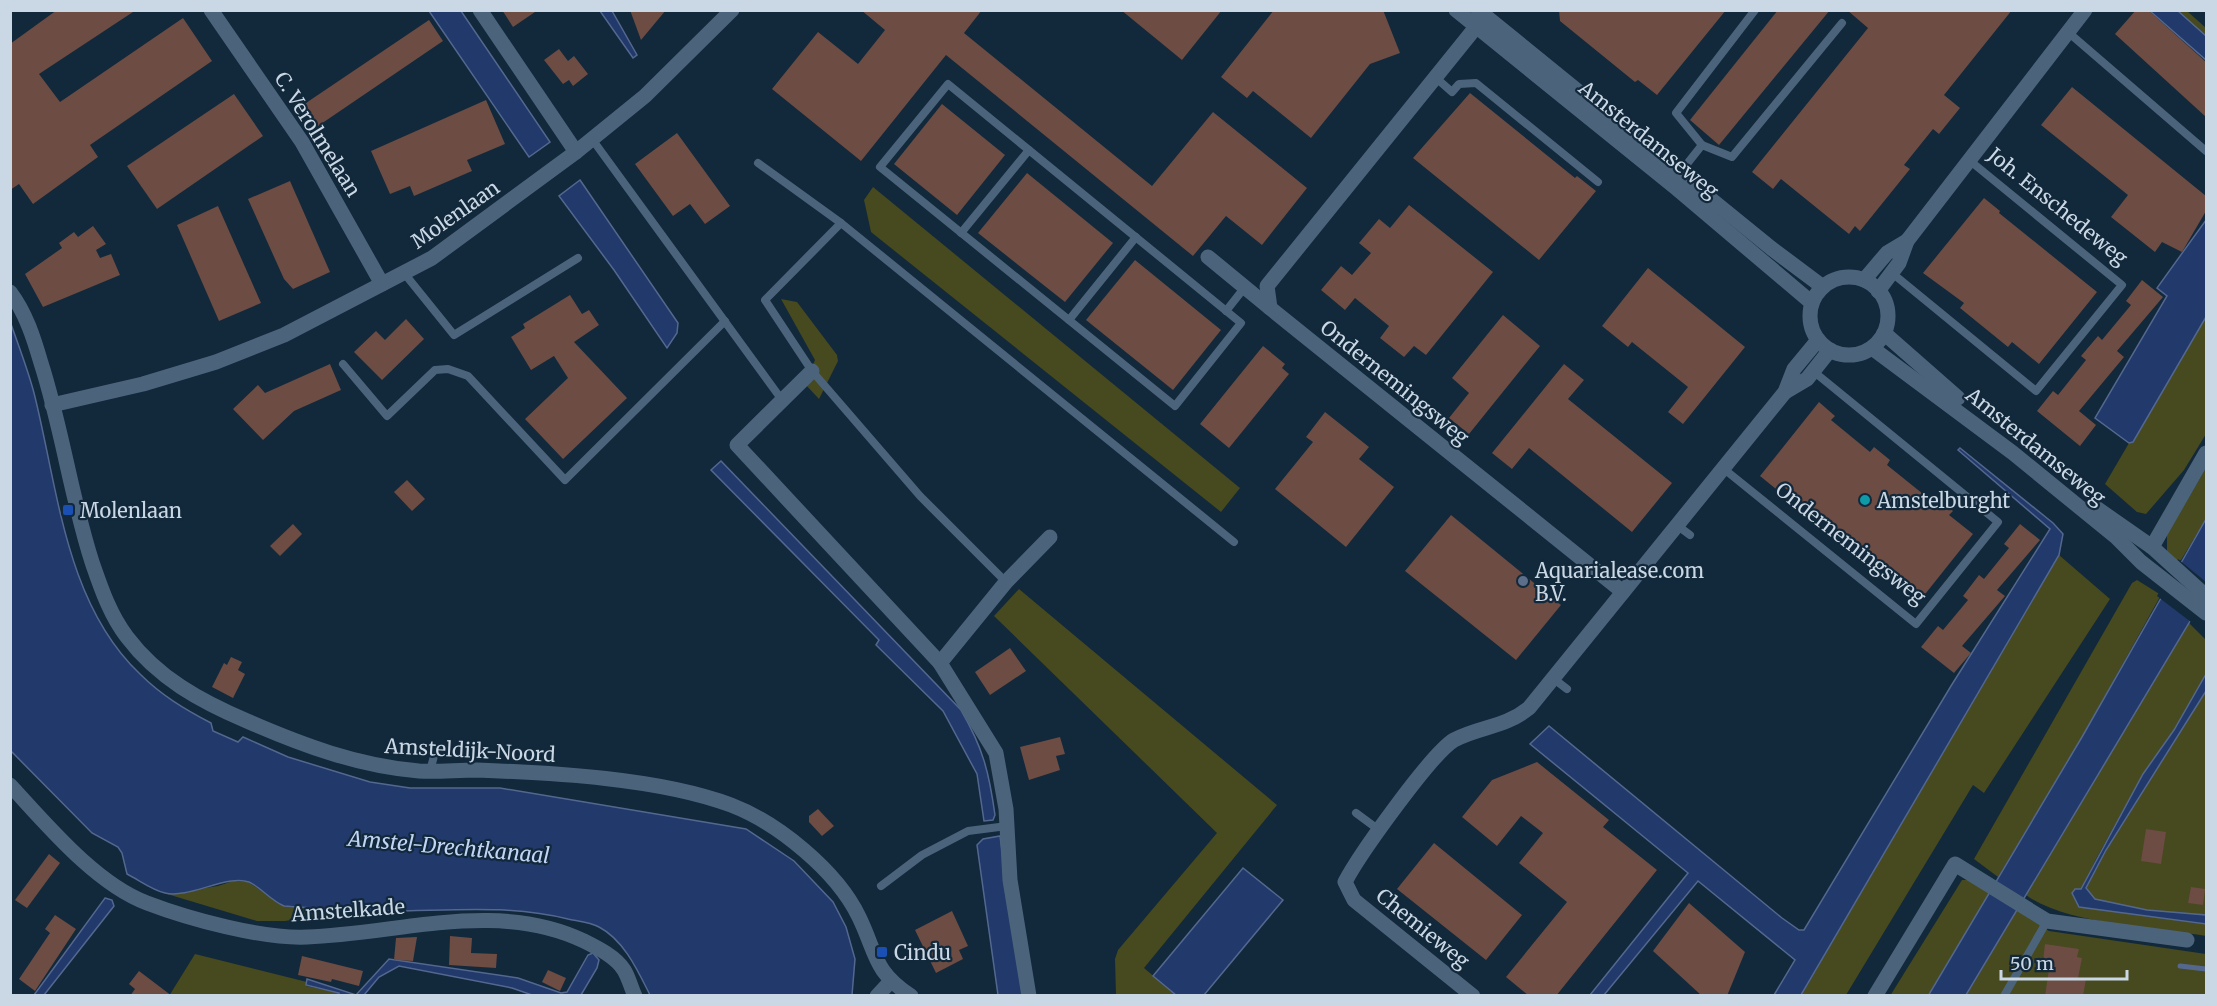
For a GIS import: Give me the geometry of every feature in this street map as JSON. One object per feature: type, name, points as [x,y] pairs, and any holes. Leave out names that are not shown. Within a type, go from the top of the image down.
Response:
[{"type":"street","name":"C. Verolmelaan","points":[[211,10],[302,142],[382,284]]},
{"type":"street","points":[[480,10],[576,152]]},
{"type":"street","name":"Molenlaan","points":[[52,405],[143,384],[216,362],[284,335],[432,258],[576,152],[645,96],[732,10]]},
{"type":"street","name":"Amsterdamseweg","points":[[1456,10],[1694,202],[1812,303]]},
{"type":"street","name":"Amsterdamseweg","points":[[1478,10],[1822,287]]},
{"type":"street","name":"Joh. Enschedeweg","points":[[1878,291],[1892,273],[1907,241],[2085,10]]},
{"type":"street","points":[[1270,308],[1267,286],[1476,27]]},
{"type":"street","name":"Joh. Enschedeweg","points":[[1864,280],[1887,253],[1907,241]]},
{"type":"street","name":"Ondernemingsweg","points":[[1208,257],[1623,592]]},
{"type":"street","points":[[1843,278],[1864,280],[1878,291],[1887,311],[1884,333],[1872,348],[1851,355],[1830,351],[1818,340],[1809,316],[1812,303],[1822,287],[1843,278]]},
{"type":"street","name":"Amsteldijk-Noord","points":[[10,292],[31,332],[52,405],[81,528],[103,595],[125,635],[148,662],[180,688],[211,706],[284,737],[331,754],[377,766],[430,771],[527,773],[615,781],[675,790],[732,805],[801,848],[832,878],[858,915],[874,958],[890,982]]},
{"type":"street","name":"Amsterdamseweg","points":[[1884,333],[1946,389],[2104,514],[2152,547],[2170,574]]},
{"type":"street","points":[[1623,592],[1684,531],[1724,469],[1785,392],[1794,369],[1818,340]]},
{"type":"street","name":"Amsterdamseweg","points":[[1872,348],[2013,453],[2116,537],[2141,562],[2170,574]]},
{"type":"street","points":[[1785,392],[1807,379],[1830,351]]},
{"type":"street","points":[[812,371],[737,445],[940,663],[996,753],[1007,826],[1010,880],[1029,996]]},
{"type":"street","points":[[2152,547],[2206,453]]},
{"type":"street","points":[[940,663],[1006,582],[1050,537]]},
{"type":"street","points":[[2170,574],[2205,603]]},
{"type":"street","name":"Chemieweg","points":[[1473,996],[1354,900],[1345,882],[1355,861],[1435,758],[1452,741],[1472,732],[1515,720],[1554,679],[1623,592]]},
{"type":"street","name":"Amstelkade","points":[[10,785],[53,831],[93,867],[118,887],[145,903],[188,916],[274,936],[306,938],[484,919],[529,924],[573,935],[600,949],[624,969],[635,996]]},
{"type":"street","points":[[1875,996],[1955,864],[2047,921],[2187,940]]},
{"type":"street","points":[[877,996],[890,982],[910,996]]},
{"type":"lane","points":[[1755,10],[1676,113],[1702,145],[1732,157],[1842,23]]},
{"type":"lane","points":[[2069,33],[2206,151]]},
{"type":"lane","points":[[1435,77],[1452,92],[1459,84],[1476,83],[1598,182]]},
{"type":"lane","points":[[948,84],[1241,323],[1175,406],[962,233],[880,167],[948,84]]},
{"type":"lane","points":[[592,139],[782,400]]},
{"type":"lane","points":[[1679,174],[1702,145]]},
{"type":"lane","points":[[962,233],[1029,150]]},
{"type":"lane","name":"Joh. Enschedeweg","points":[[1892,273],[2036,392],[2122,285],[1969,160]]},
{"type":"lane","points":[[758,163],[841,223],[1234,542]]},
{"type":"lane","points":[[841,223],[765,300],[812,371],[920,496],[1006,582]]},
{"type":"lane","points":[[1070,320],[1136,237]]},
{"type":"lane","points":[[404,273],[454,335],[578,258]]},
{"type":"lane","points":[[1226,310],[1245,287]]},
{"type":"lane","points":[[343,364],[387,416],[435,370],[448,369],[468,376],[565,480],[725,321]]},
{"type":"lane","name":"Ondernemingsweg","points":[[1724,469],[1916,624],[1998,522],[1813,371]]},
{"type":"lane","points":[[1554,679],[1567,689]]},
{"type":"lane","points":[[430,771],[434,756]]},
{"type":"lane","points":[[1356,813],[1379,830]]},
{"type":"lane","points":[[881,886],[922,855],[968,831],[1007,826]]},
{"type":"lane","points":[[2004,996],[2047,921]]},
{"type":"green space","points":[[2166,11],[2187,11],[2206,28],[2206,43]]},
{"type":"green space","points":[[873,187],[1240,488],[1221,512],[871,232],[864,200]]},
{"type":"green space","points":[[781,299],[797,302],[837,355],[838,361],[819,399],[805,384],[815,360]]},
{"type":"green space","points":[[2206,317],[2206,434],[2184,470],[2146,514],[2137,512],[2105,484],[2129,443],[2133,442]]},
{"type":"green space","points":[[2206,468],[2206,519],[2181,560],[2175,562],[2167,551],[2167,535]]},
{"type":"green space","points":[[2059,555],[2110,599],[1984,793],[1973,785],[1846,995],[1801,996]]},
{"type":"green space","points":[[2137,580],[2161,595],[2082,737],[1998,877],[1974,859],[2132,583]]},
{"type":"green space","points":[[1019,589],[1277,805],[1144,968],[1176,995],[1116,995],[1115,959],[1118,950],[1217,833],[994,616]]},
{"type":"green space","points":[[2189,623],[2206,640],[2206,674],[2174,730],[2143,774],[2096,859],[2081,889],[2079,907],[2206,924],[2206,936],[2087,919],[2043,905],[2026,895]]},
{"type":"green space","points":[[2206,691],[2206,915],[2147,910],[2095,899],[2085,888],[2106,850]]},
{"type":"green space","points":[[1962,880],[1971,880],[1990,892],[1928,995],[1890,996]]},
{"type":"green space","points":[[233,881],[248,882],[284,906],[355,910],[285,921],[257,921],[167,894],[218,886]]},
{"type":"green space","points":[[2017,910],[2049,931],[2206,954],[2206,995],[1966,996]]},
{"type":"green space","points":[[195,954],[307,982],[306,986],[339,993],[339,995],[169,996]]},
{"type":"water","points":[[429,11],[461,11],[550,142],[529,157]]},
{"type":"water","points":[[600,11],[612,11],[637,55],[633,58]]},
{"type":"water","points":[[2150,11],[2178,11],[2206,36],[2206,60]]},
{"type":"water","points":[[580,180],[678,323],[677,333],[667,348],[614,270],[559,196]]},
{"type":"water","points":[[2206,220],[2206,317],[2133,442],[2129,443],[2095,418],[2167,296],[2157,288]]},
{"type":"water","name":"Amstel-Drechtkanaal","points":[[11,324],[34,393],[58,505],[80,579],[95,614],[115,645],[156,689],[211,723],[213,731],[238,742],[243,737],[288,757],[370,782],[410,788],[500,788],[746,829],[794,861],[833,902],[846,927],[855,959],[852,995],[650,995],[623,948],[608,933],[588,923],[520,911],[472,909],[364,911],[284,906],[274,901],[258,887],[240,880],[175,894],[155,890],[127,874],[122,853],[118,847],[92,833],[11,751]]},
{"type":"water","points":[[1960,448],[2053,523],[2063,534],[2059,555],[1801,995],[1774,995],[1795,960],[1698,881],[1604,995],[1590,995],[1688,873],[1530,744],[1549,726],[1782,918],[1799,930],[1804,930],[1951,686],[2050,529],[1958,450]]},
{"type":"water","points":[[721,461],[961,710],[975,736],[984,761],[993,800],[995,815],[993,820],[984,821],[977,774],[943,711],[876,645],[879,640],[711,470]]},
{"type":"water","points":[[2206,519],[2206,590],[2189,623],[1966,995],[1928,996],[2082,737]]},
{"type":"water","points":[[2206,674],[2206,691],[2106,850],[2086,888],[2095,899],[2147,910],[2206,915],[2206,924],[2079,907],[2072,893],[2075,889],[2081,889],[2143,774],[2174,730]]},
{"type":"water","points":[[1000,836],[1023,995],[998,995],[977,845],[983,839]]},
{"type":"water","points":[[1243,868],[1283,900],[1204,995],[1176,995],[1153,976]]},
{"type":"water","points":[[105,898],[112,900],[114,906],[44,995],[34,995]]},
{"type":"water","points":[[593,953],[599,960],[597,968],[581,995],[532,995],[512,988],[399,966],[379,977],[364,995],[356,995],[389,959],[518,978],[561,993],[567,992],[588,955]]},
{"type":"water","points":[[307,979],[356,995],[339,995],[339,993],[306,985]]},
{"type":"pier","points":[[2178,559],[2206,582],[2206,595],[2191,622],[2157,596]]},
{"type":"building","points":[[57,10],[136,10],[39,74],[60,102],[183,18],[212,61],[90,145],[98,157],[33,204],[19,184],[10,190],[10,44]]},
{"type":"building","points":[[502,10],[538,10],[513,27]]},
{"type":"building","points":[[630,10],[666,10],[641,40]]},
{"type":"building","points":[[861,10],[982,10],[964,33],[1152,186],[1213,112],[1307,188],[1262,245],[1226,216],[1193,256],[946,55],[861,161],[772,89],[818,32],[858,64],[885,30]]},
{"type":"building","points":[[1121,10],[1222,10],[1182,60]]},
{"type":"building","points":[[1274,10],[1383,10],[1400,53],[1370,64],[1311,138],[1253,91],[1247,98],[1221,77]]},
{"type":"building","points":[[1559,10],[1726,10],[1657,95],[1638,80],[1635,82],[1560,21]]},
{"type":"building","points":[[1778,10],[1830,10],[1719,145],[1690,120]]},
{"type":"building","points":[[1847,10],[2012,10],[1944,95],[1960,108],[1939,134],[1933,129],[1904,165],[1910,169],[1860,231],[1855,226],[1849,234],[1781,179],[1773,189],[1752,172],[1868,28]]},
{"type":"building","points":[[2136,10],[2148,10],[2206,62],[2206,117],[2115,34]]},
{"type":"building","points":[[429,20],[443,41],[318,126],[303,105]]},
{"type":"building","points":[[559,49],[568,61],[574,56],[588,74],[573,86],[569,80],[563,84],[544,60]]},
{"type":"building","points":[[2072,87],[2206,196],[2206,211],[2182,252],[2162,242],[2155,252],[2111,217],[2128,195],[2041,125]]},
{"type":"building","points":[[1470,93],[1575,178],[1577,176],[1596,191],[1539,260],[1413,158]]},
{"type":"building","points":[[234,94],[263,136],[157,209],[127,166]]},
{"type":"building","points":[[486,100],[505,144],[467,160],[472,171],[414,196],[410,186],[390,194],[371,151]]},
{"type":"building","points":[[942,104],[1005,155],[957,215],[894,164]]},
{"type":"building","points":[[677,133],[730,206],[705,224],[690,204],[673,216],[635,164]]},
{"type":"building","points":[[1027,173],[1113,243],[1065,302],[978,233]]},
{"type":"building","points":[[290,181],[330,272],[293,289],[284,279],[248,199]]},
{"type":"building","points":[[1984,198],[2000,211],[1999,213],[2097,292],[2039,364],[2012,342],[2008,347],[1960,308],[1964,303],[1923,273]]},
{"type":"building","points":[[1409,205],[1493,272],[1426,355],[1414,346],[1404,357],[1380,338],[1389,326],[1355,298],[1345,310],[1321,290],[1341,266],[1352,275],[1371,253],[1359,243],[1379,219],[1390,228]]},
{"type":"building","points":[[218,206],[261,303],[219,321],[177,225]]},
{"type":"building","points":[[93,226],[106,244],[96,250],[100,258],[111,254],[120,275],[43,307],[25,274],[62,248],[59,243],[74,232],[78,237]]},
{"type":"building","points":[[1135,260],[1221,330],[1173,390],[1086,320]]},
{"type":"building","points":[[1648,268],[1745,347],[1683,424],[1668,412],[1688,387],[1632,342],[1628,347],[1602,326]]},
{"type":"building","points":[[2142,280],[2163,297],[2117,351],[2124,357],[2079,411],[2096,425],[2080,446],[2037,411],[2053,391],[2058,395],[2086,360],[2081,356],[2098,336],[2102,340],[2131,305],[2126,301]]},
{"type":"building","points":[[570,295],[582,314],[589,310],[599,325],[574,342],[627,398],[563,459],[525,419],[568,378],[554,356],[531,370],[511,337],[525,328],[523,324]]},
{"type":"building","points":[[1503,315],[1540,346],[1469,434],[1449,418],[1469,393],[1452,378]]},
{"type":"building","points":[[406,319],[424,339],[382,380],[354,352],[376,331],[385,340]]},
{"type":"building","points":[[1263,346],[1285,364],[1282,368],[1289,374],[1229,448],[1200,424]]},
{"type":"building","points":[[330,364],[341,390],[294,411],[263,440],[233,409],[258,385],[265,393]]},
{"type":"building","points":[[1564,364],[1584,380],[1568,399],[1672,483],[1632,532],[1529,448],[1512,469],[1492,453]]},
{"type":"building","name":"Amstelburght","points":[[1819,402],[1835,416],[1831,420],[1870,452],[1874,447],[1890,460],[1887,465],[1933,502],[1937,497],[1953,511],[1949,515],[1973,534],[1922,598],[1780,484],[1776,489],[1760,476]]},
{"type":"building","points":[[1325,412],[1369,447],[1359,459],[1394,487],[1346,547],[1275,489],[1313,442],[1306,437]]},
{"type":"building","points":[[407,480],[425,499],[412,511],[394,492]]},
{"type":"building","points":[[1451,515],[1561,605],[1516,660],[1405,571]]},
{"type":"building","points":[[293,524],[302,534],[280,556],[270,546]]},
{"type":"building","points":[[2020,524],[2040,540],[1997,590],[2005,596],[1962,646],[1971,653],[1954,673],[1921,647],[1938,626],[1943,630],[1968,600],[1963,596],[1979,575],[1984,579],[2009,548],[2004,544]]},
{"type":"building","points":[[1010,648],[1026,671],[990,695],[975,672]]},
{"type":"building","points":[[231,657],[242,662],[238,670],[245,674],[233,698],[212,687],[224,663],[227,665]]},
{"type":"building","points":[[1060,737],[1065,754],[1056,756],[1060,770],[1029,780],[1020,747]]},
{"type":"building","points":[[1537,762],[1609,820],[1603,827],[1657,870],[1556,996],[1529,996],[1506,977],[1567,902],[1519,863],[1543,833],[1521,816],[1497,846],[1462,817],[1492,780]]},
{"type":"building","points":[[818,809],[834,826],[822,836],[809,822],[809,816]]},
{"type":"building","points":[[2146,829],[2166,832],[2161,864],[2141,861]]},
{"type":"building","points":[[1434,843],[1522,915],[1486,960],[1397,889]]},
{"type":"building","points":[[49,854],[60,863],[27,908],[15,900]]},
{"type":"building","points":[[2191,887],[2205,889],[2203,905],[2188,903]]},
{"type":"building","points":[[1689,903],[1745,952],[1727,996],[1702,996],[1653,951]]},
{"type":"building","points":[[952,911],[968,946],[959,950],[963,959],[936,973],[915,930]]},
{"type":"building","points":[[55,915],[76,929],[35,991],[19,979],[50,933],[45,929]]},
{"type":"building","points":[[450,936],[472,938],[471,953],[497,954],[496,968],[449,965]]},
{"type":"building","points":[[417,937],[413,961],[394,960],[396,938]]},
{"type":"building","points":[[2045,944],[2079,949],[2077,957],[2082,958],[2078,978],[2086,979],[2083,996],[2045,996],[2050,962],[2043,961]]},
{"type":"building","points":[[302,956],[363,971],[359,986],[332,979],[331,982],[298,975]]},
{"type":"building","points":[[548,970],[566,978],[560,991],[542,982]]},
{"type":"building","points":[[139,971],[172,996],[130,996],[135,989],[129,984]]},
{"type":"waterway","points":[[2180,966],[2206,969]]},
{"type":"place","name":"Amstelburght","points":[[1865,500]]},
{"type":"place","name":"Molenlaan","points":[[68,510]]},
{"type":"place","name":"Aquarialease.com B.V.","points":[[1523,581]]},
{"type":"place","name":"Cindu","points":[[882,952]]}]
